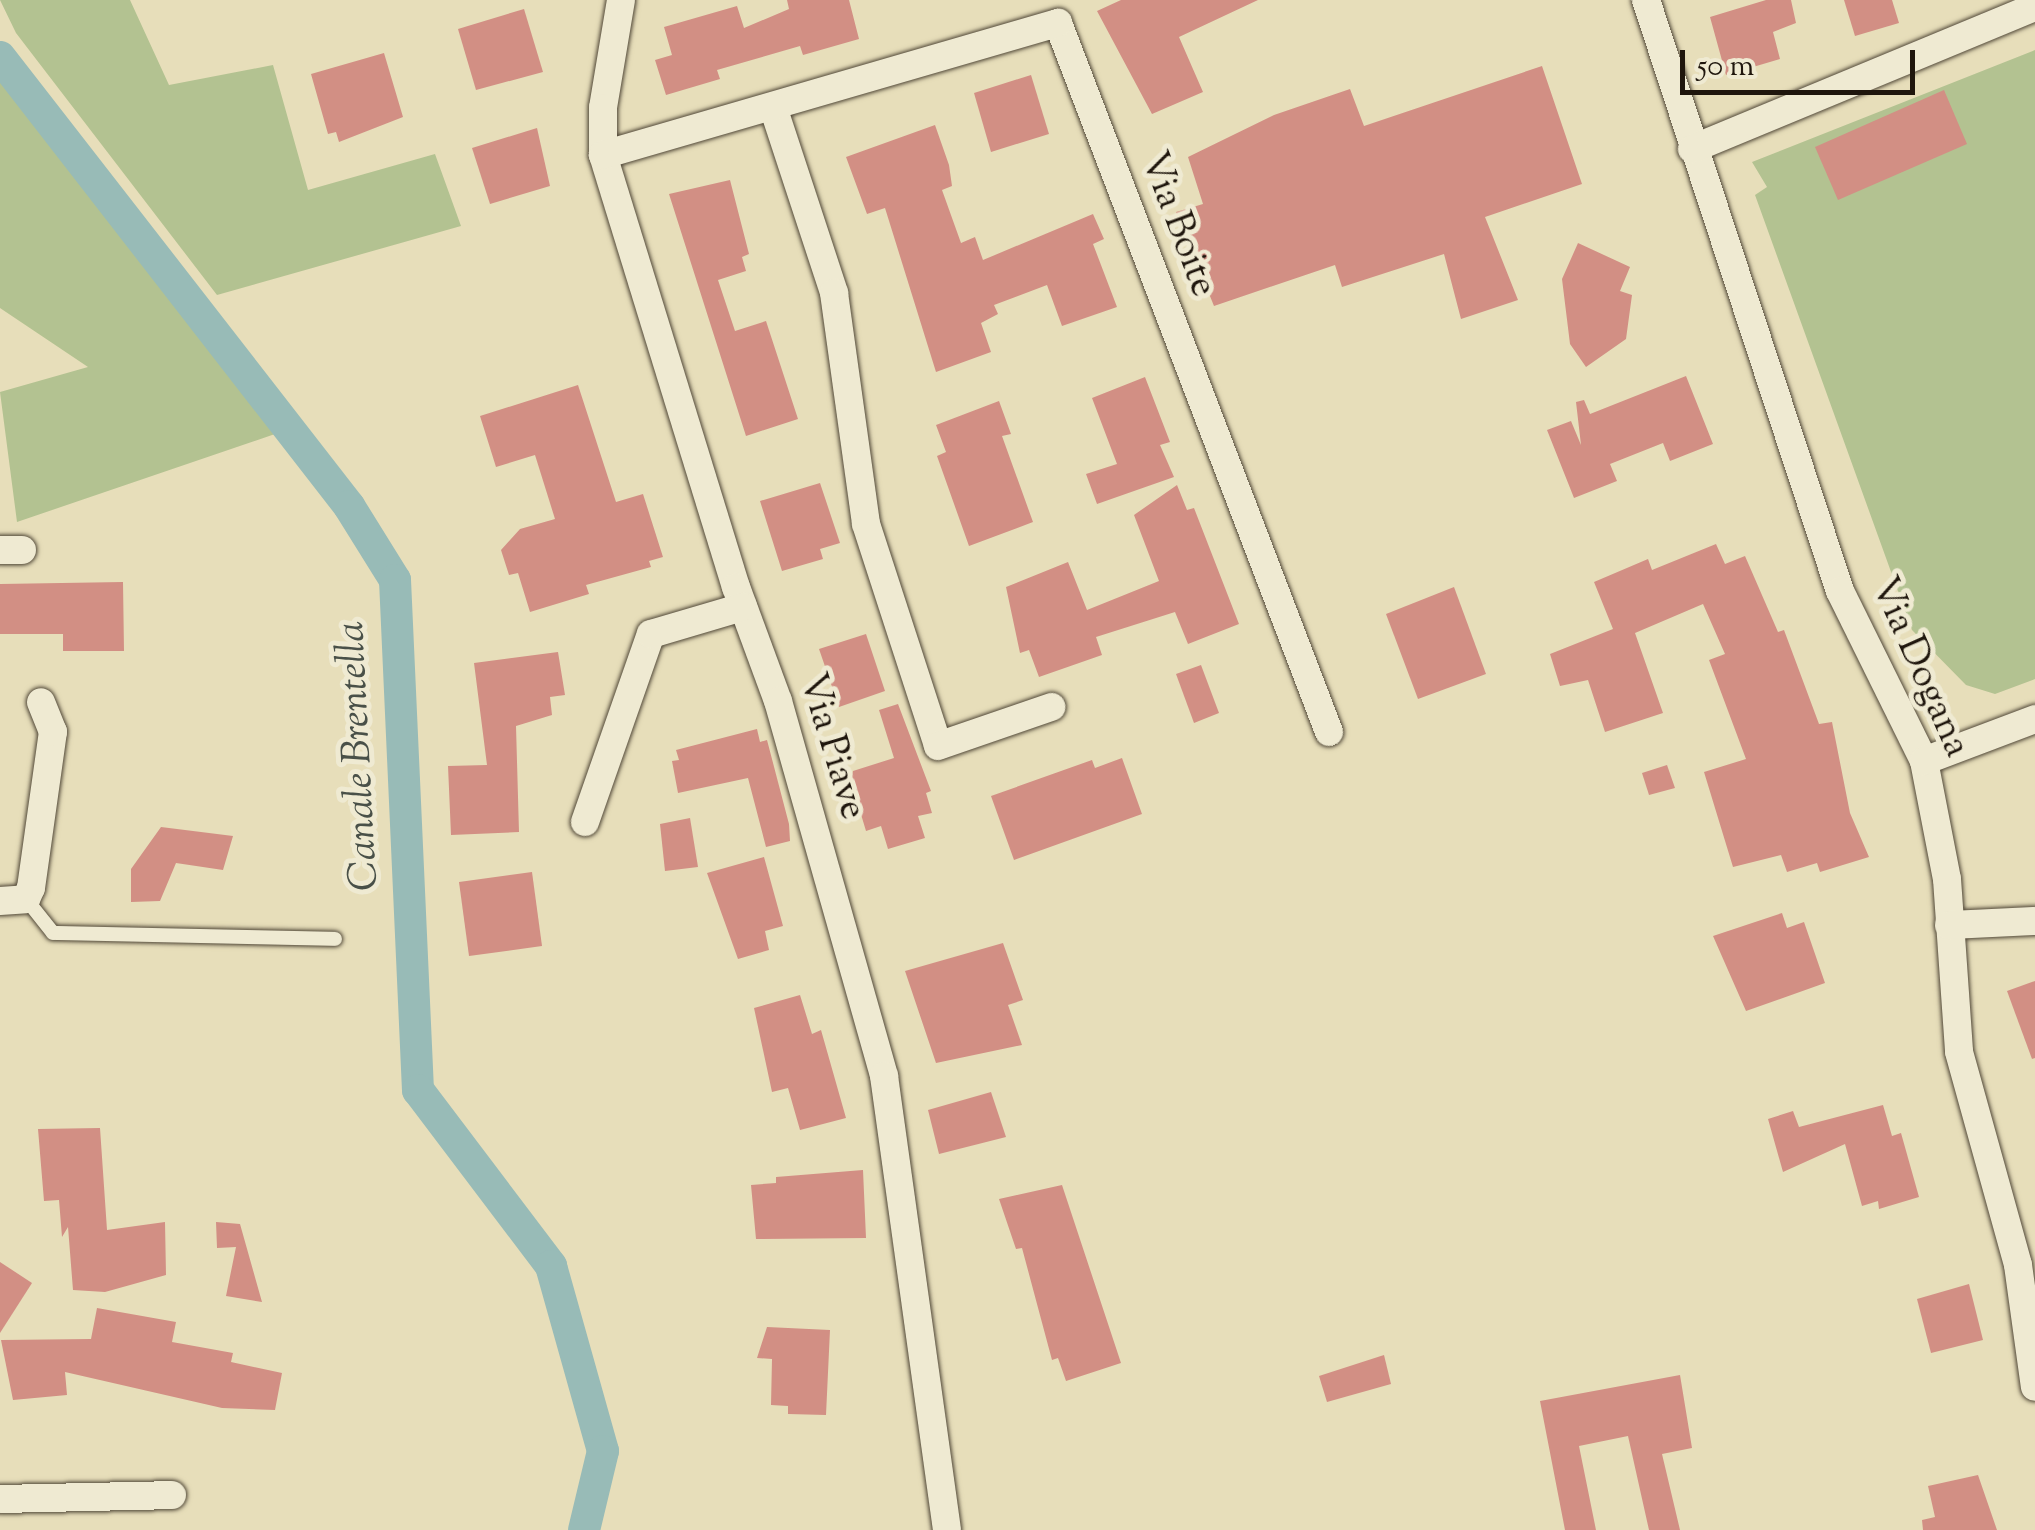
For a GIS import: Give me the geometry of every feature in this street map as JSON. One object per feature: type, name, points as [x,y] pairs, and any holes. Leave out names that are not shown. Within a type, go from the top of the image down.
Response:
[{"type":"street","name":"Via Piave","points":[[620,0],[602,155],[824,853],[884,1076],[948,1530]]},
{"type":"street","name":"Via Dogana","points":[[1646,0],[1840,590],[1924,762],[1939,820],[1959,1052],[2018,1265],[2035,1387]]},
{"type":"street","points":[[1692,149],[2035,7]]},
{"type":"street","name":"Via Boite","points":[[602,155],[774,110],[1062,12],[1329,732]]},
{"type":"street","points":[[774,110],[834,293],[866,524],[938,746],[1051,706]]},
{"type":"street","points":[[585,822],[651,634],[743,607]]},
{"type":"street","points":[[13,900],[54,732],[41,702]]},
{"type":"street","points":[[1924,762],[2035,719]]},
{"type":"street","points":[[1949,926],[2035,921]]},
{"type":"street","points":[[0,1499],[172,1496]]},
{"type":"lane","points":[[13,900],[54,933],[335,939]]},
{"type":"green space","points":[[0,0],[130,0],[169,85],[273,65],[308,190],[435,154],[461,226],[217,295],[16,33]]},
{"type":"green space","points":[[2035,50],[2035,679],[1995,694],[1966,685],[1912,630],[1755,195],[1767,187],[1752,162]]},
{"type":"green space","points":[[0,80],[275,434],[17,522],[0,392],[88,367],[0,308]]},
{"type":"building","points":[[787,0],[849,0],[859,39],[803,55],[800,46],[717,70],[720,79],[666,95],[655,60],[672,55],[664,27],[737,6],[744,28],[789,9]]},
{"type":"building","points":[[1121,0],[1258,0],[1179,37],[1203,92],[1152,114],[1097,11]]},
{"type":"building","points":[[1766,0],[1791,0],[1796,23],[1773,32],[1780,59],[1726,75],[1710,17]]},
{"type":"building","points":[[1844,0],[1892,0],[1899,23],[1855,36]]},
{"type":"building","points":[[524,9],[543,72],[476,90],[458,29]]},
{"type":"building","points":[[384,53],[403,117],[339,142],[336,132],[328,134],[311,74]]},
{"type":"building","points":[[1542,66],[1582,184],[1485,217],[1518,300],[1461,319],[1444,254],[1342,287],[1335,265],[1214,306],[1176,212],[1203,204],[1188,157],[1274,115],[1350,89],[1364,126]]},
{"type":"building","points":[[1031,75],[1049,134],[991,152],[974,93]]},
{"type":"building","points":[[1944,90],[1967,144],[1838,200],[1815,147]]},
{"type":"building","points":[[935,125],[952,186],[942,190],[961,243],[975,237],[983,260],[1093,214],[1104,239],[1093,244],[1117,307],[1062,326],[1047,285],[994,305],[998,314],[981,323],[991,352],[936,372],[885,208],[867,214],[846,157]]},
{"type":"building","points":[[537,128],[550,186],[490,204],[472,148]]},
{"type":"building","points":[[730,180],[749,254],[742,257],[746,271],[718,280],[735,331],[766,321],[798,419],[746,436],[669,194]]},
{"type":"building","points":[[1578,243],[1630,267],[1620,291],[1632,295],[1626,339],[1586,367],[1570,344],[1562,279]]},
{"type":"building","points":[[1686,376],[1713,444],[1670,461],[1663,443],[1610,464],[1617,481],[1574,498],[1547,430],[1571,421],[1581,445],[1576,402],[1584,400],[1590,414]]},
{"type":"building","points":[[1145,377],[1170,442],[1160,445],[1174,477],[1097,504],[1086,474],[1117,464],[1092,398]]},
{"type":"building","points":[[578,385],[616,502],[643,494],[663,557],[649,561],[651,567],[586,585],[589,594],[530,612],[518,573],[509,575],[501,550],[520,529],[555,519],[535,455],[496,467],[480,416]]},
{"type":"building","points":[[999,401],[1011,434],[1002,436],[1033,522],[969,546],[937,456],[946,452],[936,425]]},
{"type":"building","points":[[820,483],[840,543],[820,549],[823,559],[782,571],[760,501]]},
{"type":"building","points":[[1177,485],[1187,510],[1194,508],[1239,624],[1188,644],[1175,612],[1096,637],[1102,655],[1039,677],[1029,650],[1020,653],[1006,587],[1068,562],[1087,610],[1159,581],[1134,515]]},
{"type":"building","points":[[1716,544],[1725,564],[1745,556],[1778,632],[1784,630],[1819,724],[1832,722],[1850,813],[1869,857],[1820,872],[1817,863],[1787,872],[1781,855],[1733,867],[1704,772],[1746,759],[1709,660],[1725,654],[1703,604],[1635,633],[1663,713],[1605,732],[1588,680],[1560,686],[1550,654],[1613,629],[1594,582],[1648,559],[1652,570]]},
{"type":"building","points":[[123,582],[124,651],[63,651],[63,634],[0,634],[0,584]]},
{"type":"building","points":[[1454,587],[1486,674],[1418,699],[1386,614]]},
{"type":"building","points":[[866,634],[885,691],[839,707],[819,649]]},
{"type":"building","points":[[558,652],[565,695],[550,697],[552,715],[516,726],[519,832],[451,835],[448,766],[487,765],[474,663]]},
{"type":"building","points":[[1201,665],[1219,713],[1194,723],[1176,674]]},
{"type":"building","points":[[898,704],[931,791],[926,793],[932,813],[918,816],[925,838],[888,849],[881,826],[866,831],[851,781],[853,771],[894,758],[879,710]]},
{"type":"building","points":[[757,729],[760,742],[767,740],[789,824],[790,841],[766,847],[748,778],[678,793],[672,761],[679,760],[676,750]]},
{"type":"building","points":[[1122,758],[1142,814],[1014,860],[991,796],[1092,760],[1095,768]]},
{"type":"building","points":[[1667,765],[1675,788],[1649,795],[1642,773]]},
{"type":"building","points":[[690,818],[698,867],[665,871],[660,824]]},
{"type":"building","points":[[161,827],[233,836],[223,870],[176,863],[160,901],[131,902],[131,869]]},
{"type":"building","points":[[764,857],[783,926],[765,931],[769,950],[738,959],[707,873]]},
{"type":"building","points":[[532,872],[542,946],[469,956],[459,882]]},
{"type":"building","points":[[1782,913],[1787,928],[1804,922],[1825,983],[1746,1011],[1713,936]]},
{"type":"building","points":[[1003,943],[1023,1000],[1008,1005],[1022,1045],[936,1063],[905,971]]},
{"type":"building","points":[[2035,981],[2035,1058],[2032,1059],[2007,991]]},
{"type":"building","points":[[800,995],[812,1034],[821,1030],[846,1118],[800,1130],[788,1088],[772,1092],[754,1008]]},
{"type":"building","points":[[991,1092],[1006,1137],[939,1154],[928,1110]]},
{"type":"building","points":[[1883,1105],[1892,1136],[1901,1133],[1919,1197],[1879,1209],[1878,1201],[1862,1206],[1845,1144],[1783,1172],[1768,1119],[1793,1111],[1799,1127]]},
{"type":"building","points":[[100,1128],[107,1230],[165,1222],[166,1275],[105,1292],[73,1290],[68,1227],[62,1237],[59,1200],[44,1201],[38,1129]]},
{"type":"building","points":[[863,1170],[866,1238],[756,1239],[751,1185],[776,1183],[776,1177]]},
{"type":"building","points":[[1062,1185],[1121,1363],[1066,1381],[1058,1358],[1052,1360],[1022,1248],[1016,1249],[999,1199]]},
{"type":"building","points":[[216,1222],[240,1224],[262,1302],[226,1296],[236,1247],[217,1248]]},
{"type":"building","points":[[0,1262],[32,1283],[0,1333]]},
{"type":"building","points":[[1969,1284],[1983,1340],[1931,1353],[1917,1299]]},
{"type":"building","points":[[97,1308],[176,1322],[172,1342],[233,1353],[231,1362],[282,1373],[275,1410],[222,1408],[65,1372],[67,1395],[13,1400],[1,1340],[91,1339]]},
{"type":"building","points":[[767,1327],[830,1330],[826,1415],[788,1414],[788,1406],[771,1405],[772,1359],[757,1358]]},
{"type":"building","points":[[1384,1355],[1391,1384],[1327,1402],[1319,1376]]},
{"type":"building","points":[[1680,1375],[1692,1448],[1662,1454],[1680,1530],[1649,1530],[1628,1436],[1579,1446],[1596,1530],[1565,1530],[1540,1401]]},
{"type":"building","points":[[1978,1475],[1997,1530],[1923,1530],[1922,1520],[1935,1517],[1928,1486]]},
{"type":"waterway","name":"Canale Brentella","points":[[0,57],[349,506],[395,580],[418,1090],[551,1266],[603,1451],[584,1530]]}]
